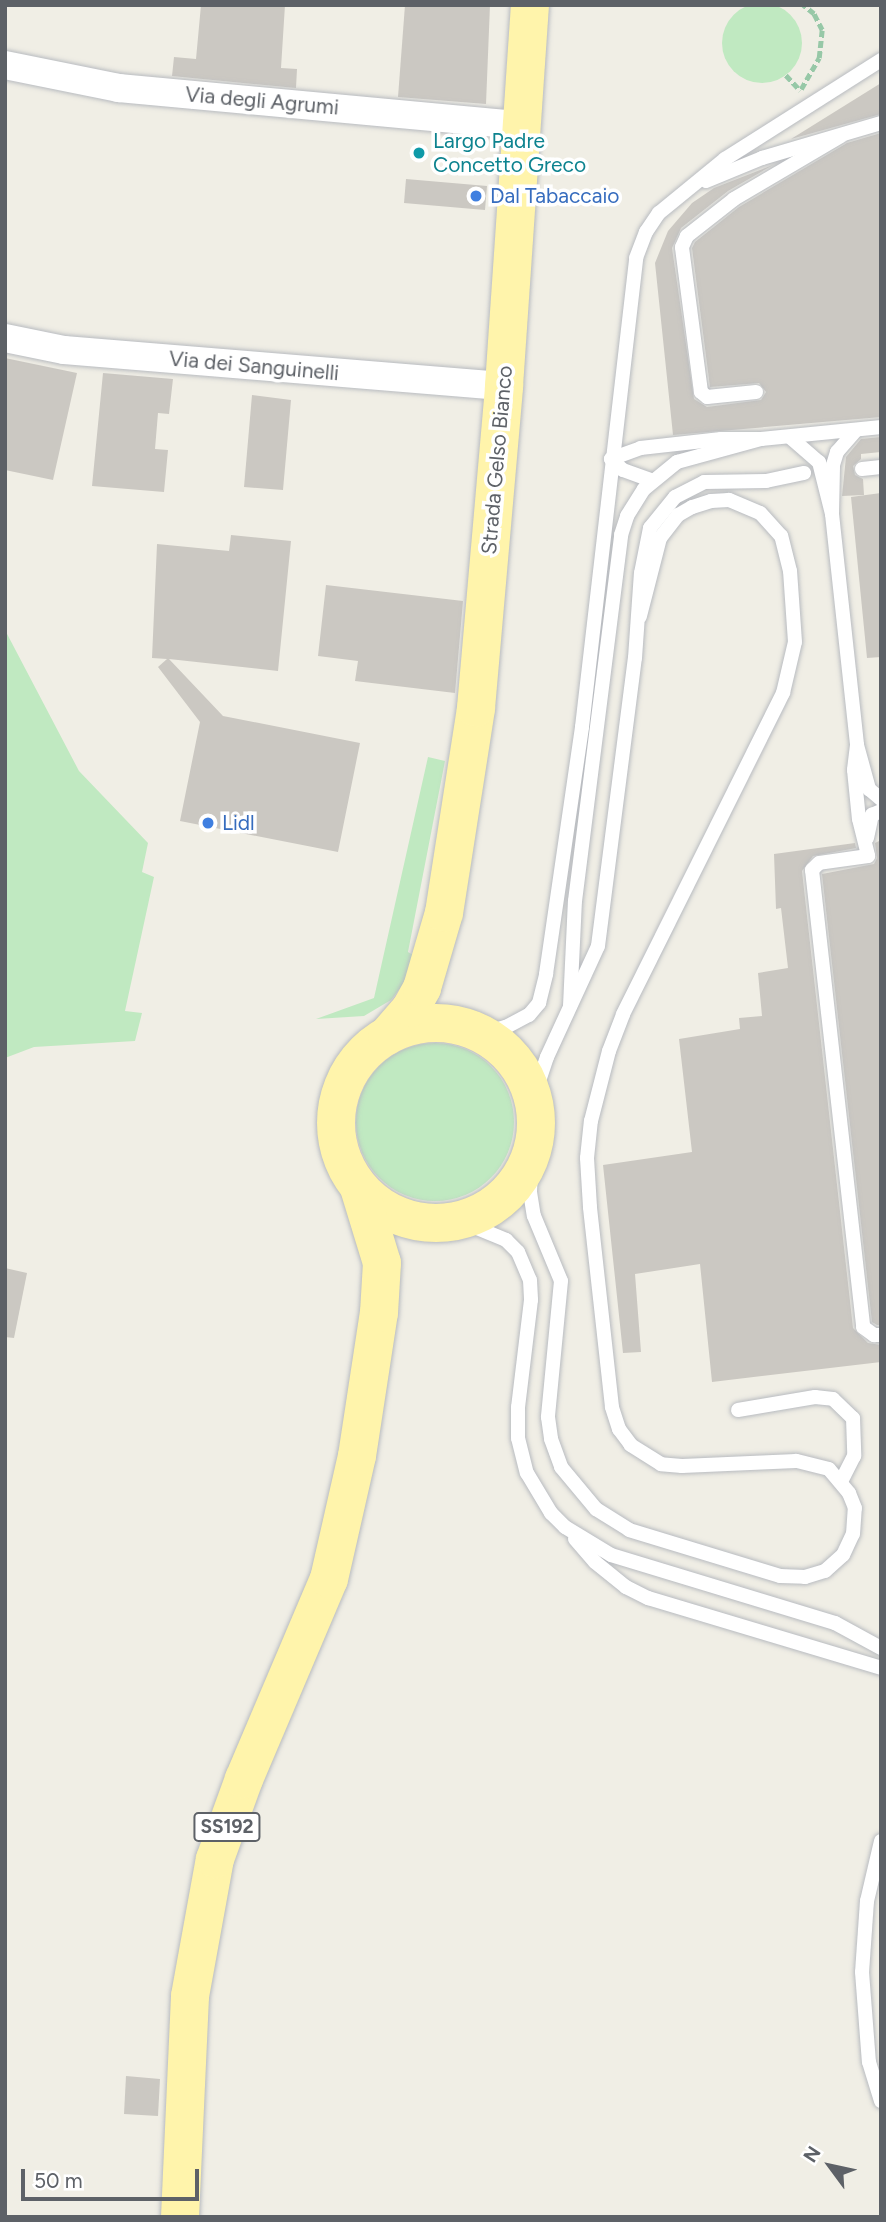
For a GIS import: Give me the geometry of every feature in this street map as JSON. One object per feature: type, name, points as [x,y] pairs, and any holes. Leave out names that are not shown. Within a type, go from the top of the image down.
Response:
[{"type":"main road","name":"Strada Gelso Bianco","points":[[387,1035],[411,1007],[422,988],[444,913],[476,708],[504,386],[530,5]]},
{"type":"main road","name":"Strada Gelso Bianco","points":[[444,913],[444,979],[452,1005],[475,1031]]},
{"type":"main road","points":[[359,1188],[371,1200],[399,1217],[415,1222],[454,1222],[476,1216],[505,1196],[526,1168],[532,1152],[536,1116],[533,1099],[514,1060],[475,1031],[436,1023],[419,1024],[387,1035],[355,1063],[337,1103],[338,1148],[359,1188],[382,1263],[379,1313]]},
{"type":"main road","points":[[379,1313],[394,1270],[406,1252],[454,1222]]},
{"type":"main road","name":"SS192","points":[[180,2217],[190,1996],[215,1859],[244,1779],[329,1579],[357,1457],[379,1313]]},
{"type":"street","name":"Via degli Agrumi","points":[[5,65],[119,88],[522,125]]},
{"type":"street","name":"Via dei Sanguinelli","points":[[5,338],[64,350],[504,386]]},
{"type":"lane","points":[[475,1031],[506,1027],[529,1015],[539,1003],[546,974],[582,727],[636,258],[646,232],[659,213],[724,159],[881,60]]},
{"type":"lane","points":[[681,193],[762,158],[881,123]]},
{"type":"lane","points":[[756,392],[708,397],[701,392],[682,247],[687,236],[734,199],[841,136]]},
{"type":"lane","points":[[611,459],[641,448],[721,439],[791,438],[881,427]]},
{"type":"lane","points":[[856,430],[837,453],[833,465],[832,514],[857,745],[869,789],[881,799]]},
{"type":"lane","points":[[791,438],[819,462],[832,514]]},
{"type":"lane","points":[[570,1006],[575,901],[621,535],[635,500],[677,461],[761,439]]},
{"type":"lane","points":[[611,459],[623,470],[653,481]]},
{"type":"lane","points":[[862,469],[881,467]]},
{"type":"lane","points":[[533,1099],[547,1057],[598,946],[605,908],[640,616],[645,546],[650,528],[675,497],[704,482],[766,481],[804,473]]},
{"type":"lane","points":[[532,1152],[530,1192],[534,1216],[561,1281],[549,1393],[551,1438],[561,1467],[580,1493],[612,1522],[629,1530],[780,1576],[805,1577],[825,1571],[843,1555],[853,1534],[855,1508],[841,1481],[829,1469],[796,1461],[682,1466],[662,1464],[631,1445],[619,1429],[612,1408],[590,1206],[587,1158],[591,1121],[609,1051],[623,1014],[783,694],[795,642],[790,571],[781,536],[760,513],[729,500],[711,501],[692,507],[678,515],[660,538],[640,616]]},
{"type":"lane","points":[[857,745],[854,770],[859,819],[868,856],[819,863],[812,870],[863,1327],[874,1335],[881,1335]]},
{"type":"lane","points":[[866,842],[872,815],[881,811]]},
{"type":"lane","points":[[454,1222],[506,1240],[518,1252],[530,1280],[531,1300],[518,1408],[518,1438],[527,1473],[537,1494],[595,1562],[626,1587],[648,1598],[795,1645],[881,1668]]},
{"type":"lane","points":[[738,1410],[815,1397],[833,1399],[853,1418],[854,1456],[841,1481]]},
{"type":"lane","points":[[565,1527],[611,1555],[835,1623],[881,1648]]},
{"type":"lane","points":[[881,1841],[867,1901],[862,1972],[869,2062],[881,2101]]},
{"type":"path","points":[[797,100],[819,58],[822,30],[814,14],[803,5]]},
{"type":"path","points":[[786,75],[800,90]]},
{"type":"green space","points":[[762,3],[777,6],[790,15],[799,28],[802,43],[799,58],[790,71],[777,80],[762,83],[747,80],[734,71],[725,58],[722,43],[725,28],[734,15],[747,6]]},
{"type":"green space","points":[[5,630],[79,771],[148,843],[142,872],[154,877],[125,1011],[142,1013],[135,1041],[34,1047],[5,1058]]},
{"type":"green space","points":[[428,757],[445,761],[408,952],[413,955],[405,982],[391,1000],[364,1016],[316,1019],[374,998]]},
{"type":"green space","points":[[435,1043],[465,1049],[491,1066],[508,1092],[514,1122],[508,1152],[491,1178],[465,1195],[435,1201],[405,1195],[379,1178],[362,1152],[356,1122],[362,1092],[379,1066],[405,1049]]},
{"type":"building","points":[[201,5],[285,5],[281,68],[297,69],[296,88],[172,76],[174,57],[196,59]]},
{"type":"building","points":[[405,5],[490,5],[486,104],[398,97]]},
{"type":"building","points":[[881,83],[881,114],[791,139]]},
{"type":"building","points":[[881,133],[881,417],[673,435],[655,263],[668,231],[692,203],[714,188],[773,165],[728,191],[681,228],[672,248],[694,399],[707,407],[761,400],[766,392],[759,383],[710,387],[692,248],[695,242],[739,207],[847,143]]},
{"type":"building","points":[[406,179],[487,186],[485,210],[404,203]]},
{"type":"building","points":[[5,358],[77,373],[53,480],[5,470]]},
{"type":"building","points":[[103,373],[173,379],[169,414],[158,413],[155,449],[168,450],[164,492],[92,486]]},
{"type":"building","points":[[252,395],[291,400],[283,490],[244,487]]},
{"type":"building","points":[[881,437],[881,452],[861,454],[861,459],[853,466],[855,475],[863,479],[864,495],[842,496],[846,457],[861,439]]},
{"type":"building","points":[[881,493],[881,657],[867,658],[851,497]]},
{"type":"building","points":[[231,535],[291,541],[278,671],[169,659],[223,716],[360,743],[338,852],[180,821],[200,722],[158,667],[167,659],[152,658],[157,544],[229,551]]},
{"type":"building","points":[[326,585],[463,601],[455,693],[355,681],[358,661],[318,656]]},
{"type":"building","points":[[881,840],[881,1325],[877,1325],[872,1322],[822,874],[874,864],[877,858],[875,843]]},
{"type":"building","points":[[855,843],[856,848],[813,856],[802,871],[853,1328],[868,1343],[881,1345],[881,1362],[712,1382],[700,1264],[635,1274],[641,1352],[623,1353],[603,1165],[692,1152],[679,1039],[740,1029],[739,1018],[762,1016],[758,973],[788,968],[781,908],[776,909],[774,854]]},
{"type":"building","points":[[5,1268],[27,1273],[14,1338],[5,1337]]},
{"type":"building","points":[[126,2076],[160,2079],[158,2116],[124,2114]]},
{"type":"place","name":"Largo Padre Concetto Greco","points":[[419,153]]},
{"type":"place","name":"Dal Tabaccaio","points":[[476,196]]},
{"type":"place","name":"Lidl","points":[[208,823]]}]
